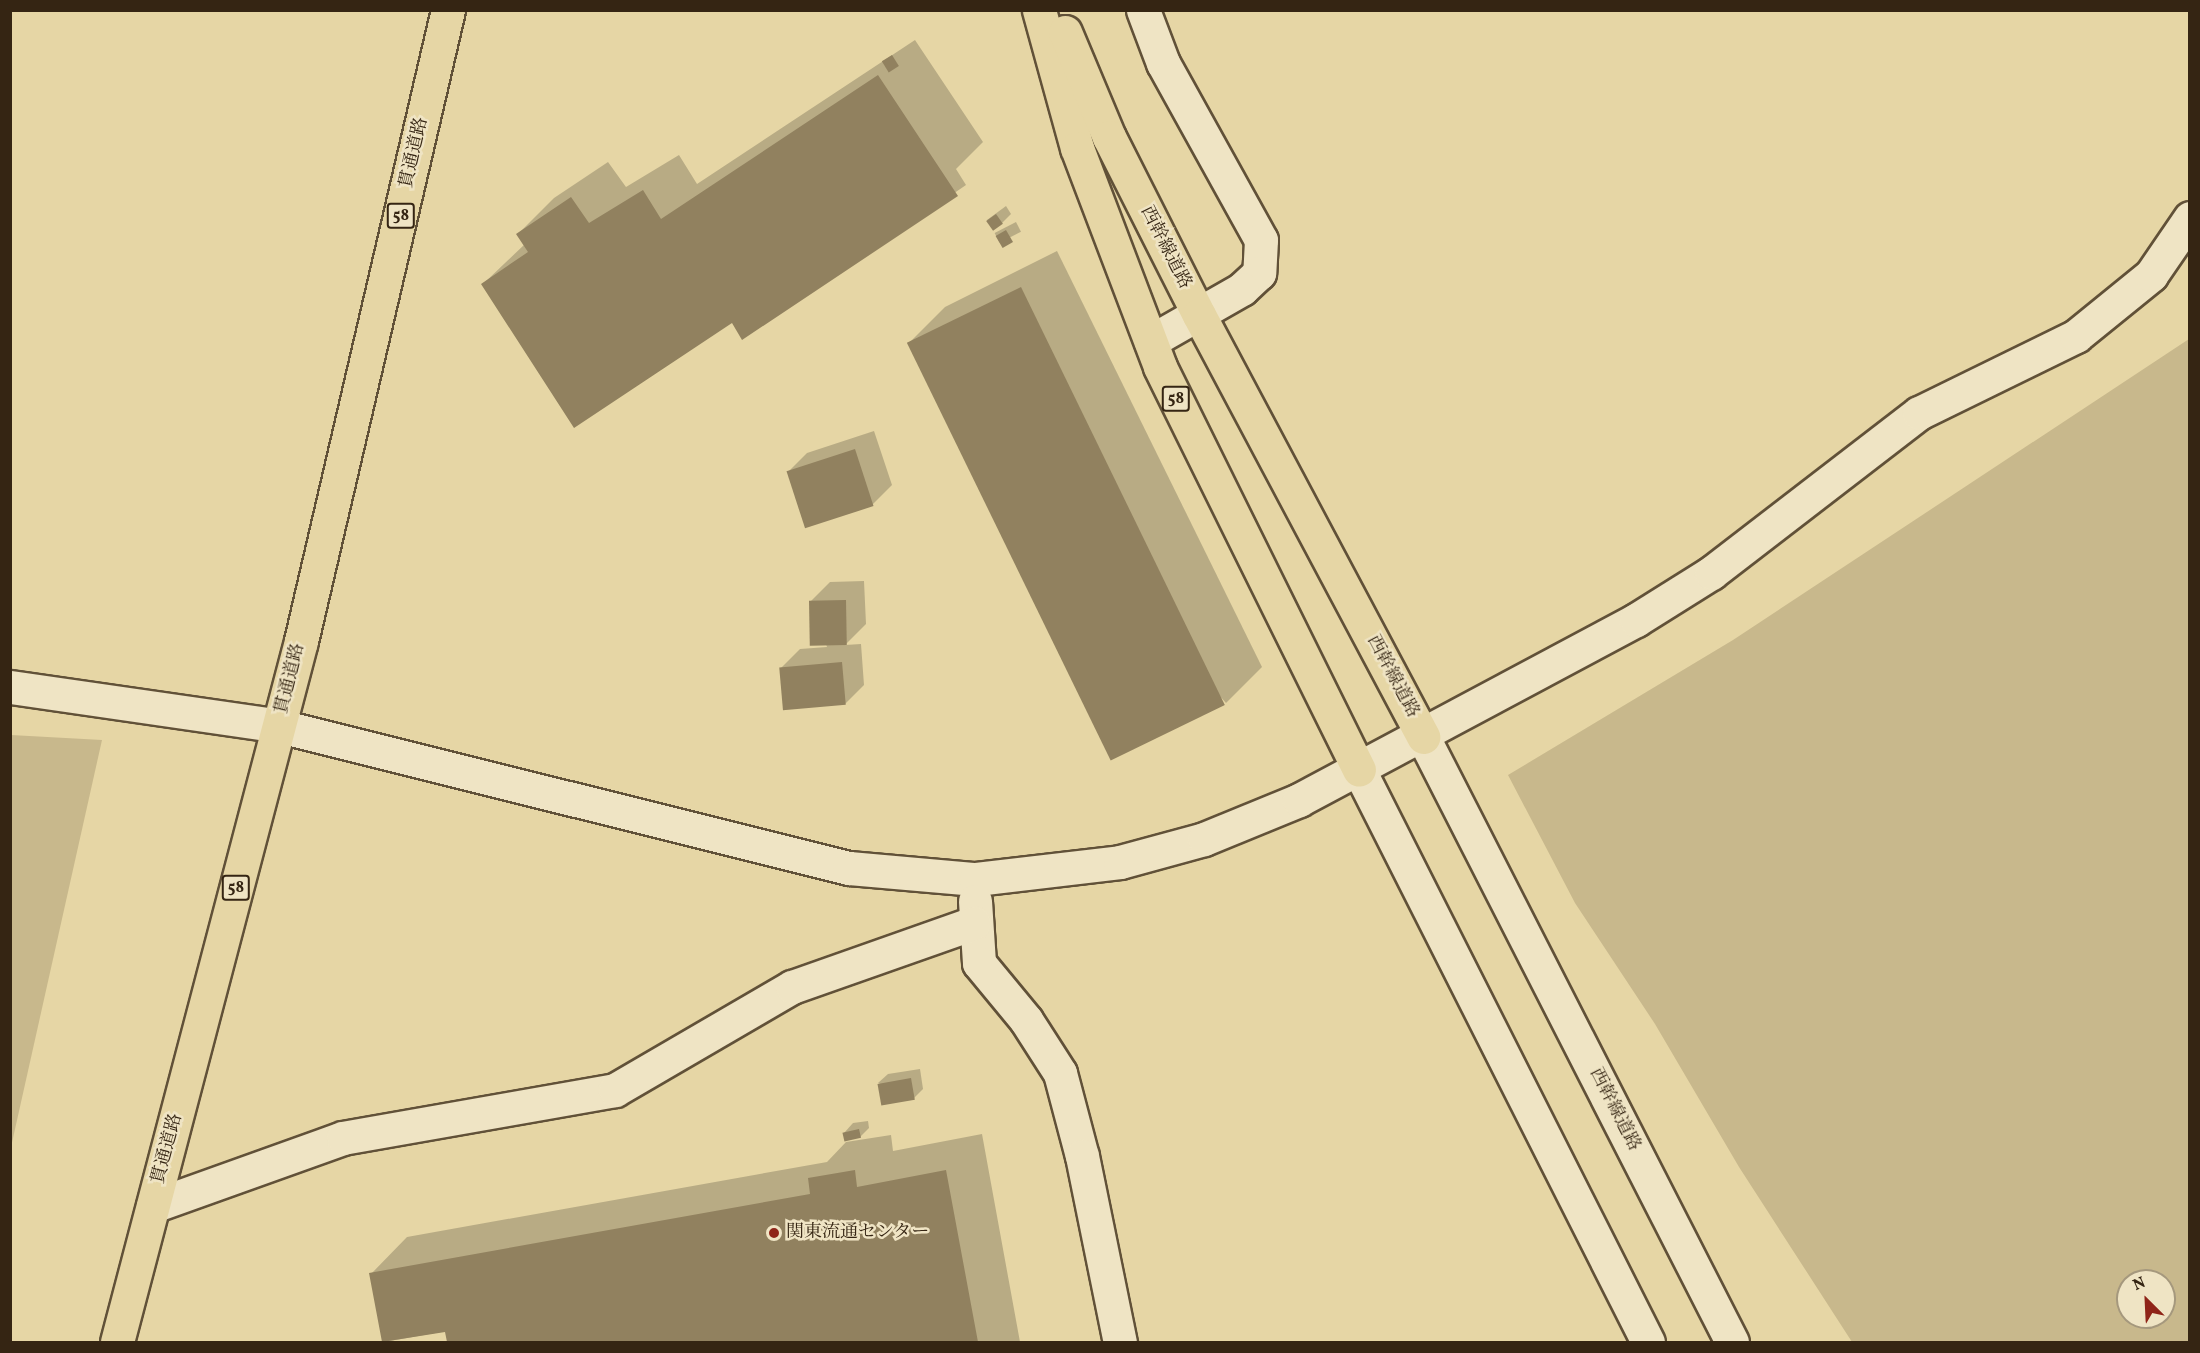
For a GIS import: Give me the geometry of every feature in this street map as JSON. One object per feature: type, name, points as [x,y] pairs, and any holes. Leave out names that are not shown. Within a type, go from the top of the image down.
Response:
[{"type":"main road","name":"貫通道路","points":[[117,1342],[279,726],[448,10]]},
{"type":"main road","name":"58","points":[[1039,10],[1077,148],[1150,341],[1359,770]]},
{"type":"main road","name":"西幹線道路","points":[[1058,10],[1074,60],[1109,137],[1199,315],[1423,737]]},
{"type":"street","points":[[1143,10],[1163,63],[1261,240],[1259,273],[1242,289],[1150,341]]},
{"type":"street","points":[[10,687],[279,726],[849,868],[976,879],[1045,873],[1158,852],[1270,813],[1359,770],[1636,620],[1711,573],[1918,412],[2076,336],[2151,275],[2190,218]]},
{"type":"street","name":"西幹線道路","points":[[1423,737],[1732,1342]]},
{"type":"street","points":[[1359,770],[1648,1342]]},
{"type":"street","points":[[976,879],[974,924],[979,963],[1026,1020],[1060,1073],[1082,1156],[1120,1342]]},
{"type":"street","points":[[153,1206],[343,1138],[615,1090],[792,987],[974,924]]},
{"type":"shaded area","points":[[2189,339],[2189,1342],[1852,1342],[1739,1167],[1655,1024],[1575,903],[1508,775],[1733,640]]},
{"type":"shaded area","points":[[10,735],[102,740],[11,1147]]},
{"type":"building","points":[[892,55],[899,66],[889,72],[882,61]]},
{"type":"building","points":[[878,75],[958,196],[742,340],[732,323],[574,428],[481,284],[528,252],[516,234],[571,197],[589,223],[643,190],[661,219]]},
{"type":"building","points":[[996,214],[1003,224],[993,231],[986,221]]},
{"type":"building","points":[[1006,230],[1013,242],[1003,248],[996,236]]},
{"type":"building","points":[[1021,287],[1225,705],[1111,761],[907,343]]},
{"type":"building","points":[[855,449],[874,506],[805,528],[787,471]]},
{"type":"building","points":[[846,600],[847,645],[810,646],[809,601]]},
{"type":"building","points":[[842,662],[846,705],[783,710],[779,667]]},
{"type":"building","points":[[911,1078],[915,1100],[881,1106],[878,1084]]},
{"type":"building","points":[[859,1129],[861,1138],[844,1142],[842,1133]]},
{"type":"building","name":"関東流通センター","points":[[855,1170],[857,1187],[946,1170],[978,1342],[447,1342],[445,1332],[382,1342],[369,1273],[810,1194],[808,1178]]},
{"type":"place","name":"関東流通センター","points":[[774,1233]]}]
